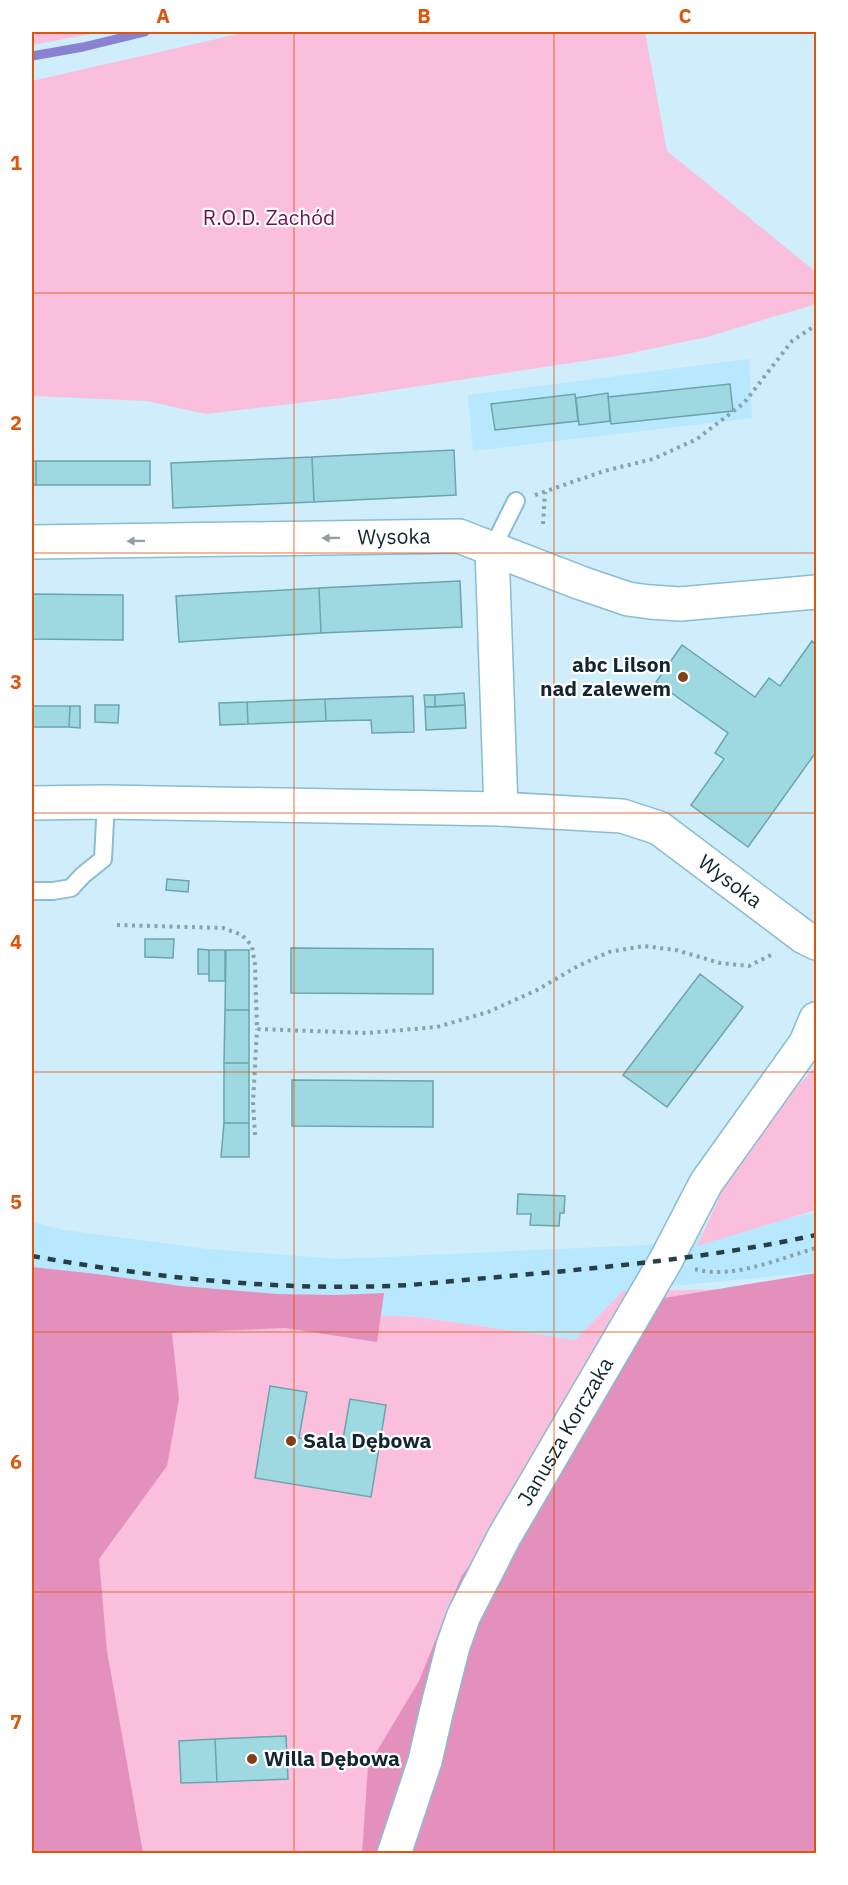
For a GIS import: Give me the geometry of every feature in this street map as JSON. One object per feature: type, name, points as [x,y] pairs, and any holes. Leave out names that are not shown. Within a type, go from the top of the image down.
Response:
[{"type":"street","name":"Wysoka","points":[[32,542],[459,536],[628,599],[680,604],[816,592]]},
{"type":"street","points":[[492,549],[501,809]]},
{"type":"street","name":"Wysoka","points":[[32,803],[106,802],[501,809],[622,816],[659,828],[810,940]]},
{"type":"street","name":"Janusza Korczaka","points":[[394,1854],[425,1761],[453,1647],[464,1615],[504,1537],[666,1260],[706,1183],[813,1033]]},
{"type":"lane","points":[[492,549],[516,501]]},
{"type":"lane","points":[[32,891],[71,888],[103,859],[106,802]]},
{"type":"path","points":[[516,501],[604,471],[653,459],[697,439],[744,403],[792,341],[816,325]]},
{"type":"path","points":[[543,524],[545,492]]},
{"type":"path","points":[[117,925],[223,928],[242,935],[252,946],[258,1029],[253,1103],[255,1135]]},
{"type":"path","points":[[258,1029],[367,1033],[437,1027],[488,1012],[537,990],[578,966],[609,952],[644,946],[676,950],[720,963],[749,966],[810,940]]},
{"type":"path","points":[[666,1260],[707,1273],[739,1270],[816,1248]]},
{"type":"shaded area","points":[[749,359],[752,418],[473,451],[468,395]]},
{"type":"shaded area","points":[[816,1213],[816,1272],[623,1291],[575,1340],[419,1317],[296,1312],[32,1278],[32,1222],[64,1230],[207,1249],[341,1259],[646,1245],[721,1229]]},
{"type":"shaded area","points":[[32,1267],[181,1286],[277,1294],[384,1293],[377,1342],[285,1328],[172,1333],[179,1399],[167,1466],[99,1559],[107,1651],[143,1853],[32,1853]]},
{"type":"shaded area","points":[[816,1273],[816,1853],[362,1854],[368,1766],[419,1681],[461,1577],[658,1299]]},
{"type":"green space","points":[[32,32],[102,32],[32,45]]},
{"type":"green space","name":"R.O.D. Zachód","points":[[247,32],[645,32],[667,151],[816,272],[816,304],[707,337],[617,356],[341,398],[206,414],[147,401],[32,396],[32,81]]},
{"type":"green space","points":[[816,1066],[816,1210],[697,1246],[723,1189],[793,1091]]},
{"type":"green space","points":[[32,1278],[296,1312],[419,1317],[575,1340],[623,1291],[816,1288],[816,1853],[32,1853]]},
{"type":"building","points":[[730,384],[733,411],[611,424],[608,397]]},
{"type":"building","points":[[608,393],[610,421],[579,425],[576,398]]},
{"type":"building","points":[[575,394],[578,421],[495,430],[491,404]]},
{"type":"building","points":[[454,450],[456,495],[314,502],[312,457]]},
{"type":"building","points":[[312,457],[314,502],[173,508],[171,463]]},
{"type":"building","points":[[32,461],[36,461],[36,485],[32,485]]},
{"type":"building","points":[[36,461],[150,461],[150,485],[36,485]]},
{"type":"building","points":[[460,581],[462,627],[321,633],[319,588]]},
{"type":"building","points":[[319,588],[321,633],[179,642],[176,596]]},
{"type":"building","points":[[32,594],[123,595],[123,640],[32,639]]},
{"type":"building","points":[[812,641],[816,645],[816,752],[748,847],[691,805],[724,759],[715,753],[728,733],[656,682],[682,645],[755,697],[769,678],[780,686]]},
{"type":"building","points":[[464,693],[465,705],[435,707],[435,695]]},
{"type":"building","points":[[424,695],[435,695],[435,707],[425,707]]},
{"type":"building","points":[[413,696],[414,732],[372,733],[371,720],[326,721],[325,699]]},
{"type":"building","points":[[325,699],[326,721],[248,724],[247,702]]},
{"type":"building","points":[[247,702],[248,724],[220,725],[219,703]]},
{"type":"building","points":[[95,705],[119,705],[118,723],[95,722]]},
{"type":"building","points":[[465,705],[466,728],[426,730],[425,707]]},
{"type":"building","points":[[32,706],[70,706],[69,727],[32,727]]},
{"type":"building","points":[[70,706],[80,706],[80,728],[69,727]]},
{"type":"building","points":[[167,879],[189,881],[188,892],[166,890]]},
{"type":"building","points":[[145,939],[174,939],[173,958],[145,957]]},
{"type":"building","points":[[291,948],[433,949],[433,994],[291,993]]},
{"type":"building","points":[[198,949],[209,950],[209,974],[198,974]]},
{"type":"building","points":[[209,950],[225,950],[225,981],[209,981]]},
{"type":"building","points":[[226,950],[249,950],[249,1010],[225,1010]]},
{"type":"building","points":[[700,974],[743,1007],[667,1107],[623,1075]]},
{"type":"building","points":[[225,1010],[249,1010],[249,1063],[224,1063]]},
{"type":"building","points":[[224,1063],[249,1063],[249,1123],[224,1123]]},
{"type":"building","points":[[292,1080],[433,1081],[433,1127],[292,1126]]},
{"type":"building","points":[[224,1123],[249,1123],[249,1157],[221,1157]]},
{"type":"building","points":[[518,1194],[565,1196],[564,1213],[560,1213],[559,1226],[530,1225],[531,1214],[517,1214]]},
{"type":"building","name":"Sala Dębowa","points":[[270,1386],[307,1392],[299,1438],[342,1445],[350,1399],[386,1405],[371,1497],[255,1478]]},
{"type":"building","name":"Willa Dębowa","points":[[286,1736],[288,1779],[217,1782],[215,1739]]},
{"type":"building","points":[[215,1739],[217,1782],[181,1783],[179,1741]]},
{"type":"waterway","points":[[32,56],[145,32]]},
{"type":"railway","points":[[32,1256],[173,1277],[268,1285],[363,1287],[410,1285],[614,1266],[716,1253],[816,1235]]},
{"type":"place","name":"abc Lilson nad zalewem","points":[[683,677]]},
{"type":"place","name":"Sala Dębowa","points":[[291,1441]]},
{"type":"place","name":"Willa Dębowa","points":[[252,1759]]}]
